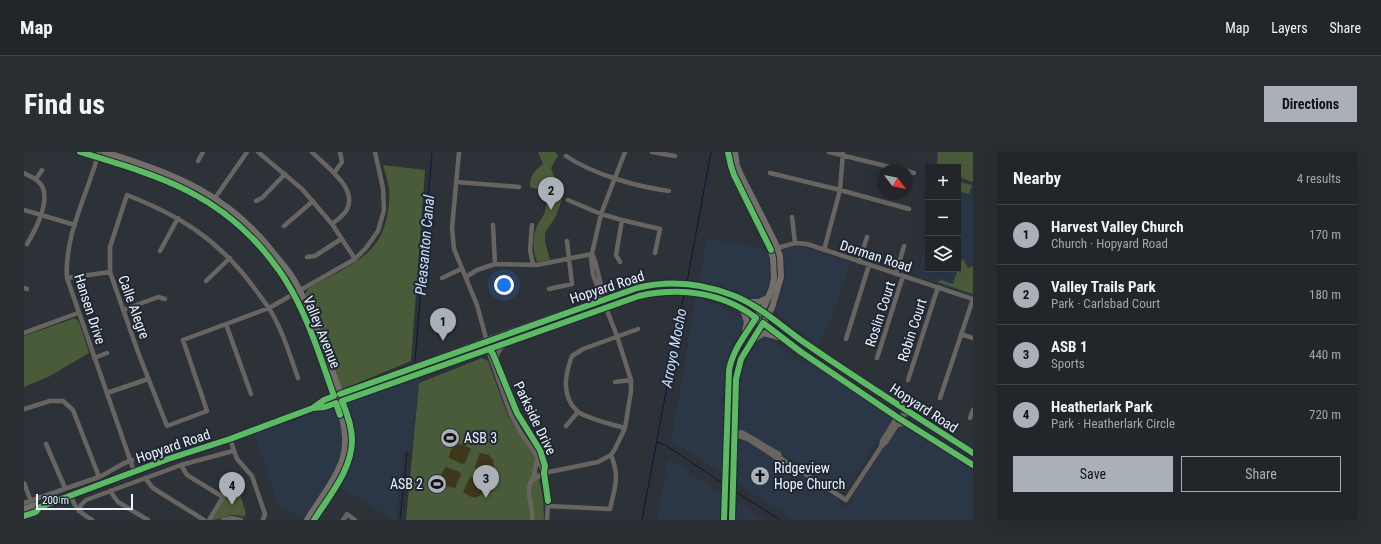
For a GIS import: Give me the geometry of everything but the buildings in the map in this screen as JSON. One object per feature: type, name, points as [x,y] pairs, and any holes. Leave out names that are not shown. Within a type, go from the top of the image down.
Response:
[{"type":"main road","name":"Valley Avenue","points":[[80,152],[98,155],[174,183],[212,204],[239,224],[258,244],[296,292],[312,317],[337,384],[337,395],[344,416],[346,441],[343,458],[336,473],[307,520]]},
{"type":"main road","name":"Valley Avenue","points":[[104,152],[177,177],[215,198],[238,214],[263,240],[292,276],[296,292],[328,381],[337,395]]},
{"type":"main road","points":[[724,520],[729,370],[731,360],[736,349],[769,297],[774,278],[774,249],[734,175],[730,166],[728,152]]},
{"type":"main road","points":[[732,520],[736,379],[741,359],[772,308],[781,277],[781,265],[741,175],[735,152]]},
{"type":"main road","name":"Hopyard Road","points":[[24,516],[36,512],[40,507],[134,471],[230,439],[313,408],[324,400],[487,340],[603,299],[650,285],[673,283],[696,284],[732,294],[748,302],[804,343],[973,453]]},
{"type":"main road","name":"Hopyard Road","points":[[313,408],[325,407],[639,296],[672,291],[695,292],[714,297],[743,310],[756,318],[801,352],[897,417],[973,465]]},
{"type":"main road","points":[[748,302],[759,302],[769,297]]},
{"type":"main road","points":[[743,310],[747,322],[744,336]]},
{"type":"main road","points":[[752,340],[764,333],[783,339]]},
{"type":"main road","points":[[324,400],[329,392],[328,381]]},
{"type":"main road","points":[[337,384],[342,388],[353,390]]},
{"type":"main road","points":[[325,407],[344,416],[350,404],[357,396]]},
{"type":"main road","name":"Valley Avenue","points":[[314,520],[344,471],[349,460],[352,439],[350,423],[344,416]]},
{"type":"main road","name":"Hopyard Road","points":[[24,509],[35,505],[40,507]]},
{"type":"street","points":[[198,161],[203,152]]},
{"type":"street","points":[[215,198],[247,152]]},
{"type":"street","points":[[258,152],[302,189],[313,201],[332,224],[355,259]]},
{"type":"street","points":[[312,152],[334,173],[347,189],[350,202],[344,213],[332,224]]},
{"type":"street","points":[[334,173],[342,162],[340,152]]},
{"type":"street","points":[[250,394],[226,324],[269,308],[355,259],[366,248],[378,231],[384,210],[383,188],[375,152]]},
{"type":"street","points":[[459,152],[452,240],[461,269],[466,277],[476,306],[489,349]]},
{"type":"street","points":[[533,479],[544,473],[598,462],[610,454],[618,444],[625,428],[631,391],[631,380],[603,299],[603,291],[595,257],[592,254],[602,214],[625,152]]},
{"type":"street","points":[[652,152],[675,156]]},
{"type":"street","points":[[829,152],[843,154],[880,164]]},
{"type":"street","points":[[824,250],[840,190],[843,154]]},
{"type":"street","name":"Hansen Drive","points":[[98,155],[75,225],[66,264],[67,278],[94,358],[132,460],[134,471]]},
{"type":"street","points":[[566,156],[577,164],[616,178],[650,189],[669,191]]},
{"type":"street","points":[[36,179],[42,170]]},
{"type":"street","points":[[24,173],[36,179],[43,188],[44,194],[44,202],[36,229],[27,244]]},
{"type":"street","points":[[770,173],[909,209]]},
{"type":"street","points":[[256,201],[262,198],[285,174]]},
{"type":"street","points":[[456,182],[518,187]]},
{"type":"street","name":"Calle Alegre","points":[[178,218],[127,195],[110,247],[110,272],[148,379],[167,426],[207,411],[183,340],[226,324]]},
{"type":"street","points":[[568,200],[602,214],[660,229],[655,253]]},
{"type":"street","points":[[284,226],[313,201]]},
{"type":"street","points":[[24,210],[75,225]]},
{"type":"street","points":[[792,217],[795,243]]},
{"type":"street","points":[[160,251],[178,218],[203,234],[230,258],[242,270],[276,320],[298,378]]},
{"type":"street","points":[[620,262],[616,255],[622,220]]},
{"type":"street","points":[[493,225],[495,264]]},
{"type":"street","points":[[532,225],[530,250],[533,265]]},
{"type":"street","points":[[859,262],[867,237]]},
{"type":"street","points":[[307,257],[315,256],[341,239]]},
{"type":"street","points":[[549,289],[572,284],[567,241]]},
{"type":"street","name":"Dorman Road","points":[[774,249],[795,243],[807,244],[973,299]]},
{"type":"street","points":[[896,274],[904,246]]},
{"type":"street","points":[[466,277],[477,270],[495,264],[533,265],[592,254]]},
{"type":"street","points":[[206,281],[230,258]]},
{"type":"street","points":[[846,339],[869,265]]},
{"type":"street","points":[[442,278],[461,269]]},
{"type":"street","points":[[67,278],[110,272]]},
{"type":"street","name":"Roslin Court","points":[[877,358],[903,276]]},
{"type":"street","name":"Robin Court","points":[[908,380],[938,287]]},
{"type":"street","points":[[123,310],[158,297],[165,299]]},
{"type":"street","points":[[940,398],[973,299]]},
{"type":"street","points":[[24,333],[78,313]]},
{"type":"street","points":[[625,428],[597,420],[578,412],[569,400],[565,377],[572,356],[617,336],[638,329]]},
{"type":"street","points":[[961,334],[973,338]]},
{"type":"street","points":[[496,362],[497,354],[504,344]]},
{"type":"street","name":"Parkside Drive","points":[[489,349],[491,360],[511,416],[537,458],[544,473]]},
{"type":"street","name":"Parkside Drive","points":[[489,349],[496,362],[517,413],[540,450],[545,466],[544,473],[548,506],[547,520]]},
{"type":"street","points":[[94,358],[107,353]]},
{"type":"street","points":[[478,353],[491,360]]},
{"type":"street","points":[[107,393],[148,379]]},
{"type":"street","points":[[615,382],[631,380]]},
{"type":"street","points":[[24,409],[50,400],[63,401],[73,410],[99,477]]},
{"type":"street","points":[[970,418],[973,410]]},
{"type":"street","points":[[566,426],[578,412]]},
{"type":"street","points":[[727,436],[735,435],[748,439],[846,500],[880,447],[882,440],[897,417],[910,413]]},
{"type":"street","points":[[880,447],[886,442],[897,425],[907,423]]},
{"type":"street","points":[[230,439],[237,459],[252,476],[265,514],[263,520]]},
{"type":"street","points":[[46,444],[65,488]]},
{"type":"street","name":"Hopyard Road","points":[[79,511],[81,505],[86,500],[181,465],[233,451]]},
{"type":"street","points":[[548,506],[610,510],[617,474],[610,454]]},
{"type":"street","points":[[532,520],[532,506],[528,492],[529,485],[533,479],[537,458]]},
{"type":"street","name":"Hopyard Road","points":[[24,503],[99,477],[110,472],[122,463],[132,460]]},
{"type":"street","points":[[181,465],[187,475],[223,497],[209,520]]},
{"type":"street","points":[[146,478],[153,488],[204,520]]},
{"type":"street","points":[[24,483],[31,501]]},
{"type":"street","points":[[110,492],[118,502],[148,520]]},
{"type":"street","points":[[71,495],[73,504],[79,511],[92,520]]},
{"type":"street","points":[[344,520],[347,514],[355,520]]},
{"type":"street","points":[[223,520],[232,518],[240,520]]},
{"type":"shaded area","points":[[936,152],[973,152],[973,295],[916,277],[925,248],[925,272],[961,272],[961,164],[934,164]]},
{"type":"shaded area","points":[[707,238],[767,249],[770,272],[767,292],[762,299],[752,300],[725,288],[699,281]]},
{"type":"shaded area","points":[[804,247],[850,262],[829,325],[817,344],[777,314],[776,308],[784,285],[786,273],[784,253],[788,248]]},
{"type":"shaded area","points":[[696,297],[712,302],[744,319],[745,325],[731,349],[725,370],[722,404],[724,412],[723,474],[671,440]]},
{"type":"shaded area","points":[[763,336],[768,337],[800,362],[808,363],[888,415],[890,418],[889,425],[844,492],[838,491],[738,427],[739,375],[747,358]]},
{"type":"shaded area","points":[[420,376],[411,452],[403,452],[396,520],[394,520],[338,486],[353,451],[344,402]]},
{"type":"shaded area","points":[[336,405],[342,426],[344,444],[341,459],[333,476],[304,520],[278,505],[254,434]]},
{"type":"shaded area","points":[[903,425],[973,470],[973,520],[794,520],[737,483],[737,447],[741,442],[747,441],[837,499],[842,506],[848,507],[852,503],[853,495],[897,427]]},
{"type":"shaded area","points":[[668,458],[722,493],[722,520],[657,520]]},
{"type":"shaded area","points":[[737,502],[747,508],[765,520],[736,520]]},
{"type":"green space","points":[[538,152],[555,152],[558,155],[551,168],[554,176],[554,190],[563,196],[556,216],[545,233],[545,242],[550,260],[537,262],[534,252],[534,237],[539,222],[545,212],[546,205],[541,190],[530,187],[533,174],[543,164]]},
{"type":"green space","points":[[938,152],[973,152],[973,182],[961,178],[961,164],[937,164]]},
{"type":"green space","points":[[383,165],[425,170],[411,361],[341,390],[305,294],[308,289],[360,259],[377,242],[384,228],[389,204],[389,186]]},
{"type":"green space","points":[[961,182],[972,185],[969,194],[961,192]]},
{"type":"green space","points":[[962,259],[964,260],[968,268],[973,266],[973,294],[937,282],[941,280],[953,284],[954,281],[951,280],[954,280],[957,272],[961,272]]},
{"type":"green space","points":[[75,318],[79,322],[89,353],[48,377],[24,387],[24,336]]},
{"type":"green space","points":[[482,358],[488,361],[508,416],[534,455],[543,498],[544,520],[406,520],[419,383]]},
{"type":"green space","points":[[233,485],[238,488],[246,513],[244,517],[230,515],[216,520],[211,520]]},
{"type":"sand","points":[[459,444],[471,449],[465,463],[462,464],[449,458],[451,449]]},
{"type":"sand","points":[[480,453],[489,455],[493,460],[494,467],[489,475],[476,470],[475,467]]},
{"type":"sand","points":[[446,467],[460,472],[461,475],[455,488],[445,486],[441,481],[441,474]]},
{"type":"sand","points":[[471,477],[485,483],[482,494],[477,497],[470,496],[463,492]]},
{"type":"waterway","name":"Pleasanton Canal","points":[[415,361],[432,152]]},
{"type":"waterway","name":"Arroyo Mocho","points":[[687,282],[711,152]]},
{"type":"waterway","name":"Arroyo Mocho","points":[[642,520],[684,295]]},
{"type":"waterway","points":[[657,442],[667,446],[722,483]]},
{"type":"waterway","name":"Pleasanton Canal","points":[[400,520],[407,453]]},
{"type":"waterway","points":[[736,492],[780,520]]},
{"type":"cycle path","points":[[80,152],[162,179],[186,190],[209,203],[231,219],[252,238],[272,261],[294,294],[307,322],[334,396],[324,400],[313,408]]},
{"type":"cycle path","points":[[728,152],[734,175],[771,250]]},
{"type":"cycle path","points":[[340,394],[637,288],[661,284],[697,285],[732,295],[752,304],[805,343],[973,453]]},
{"type":"cycle path","points":[[314,520],[339,482],[351,451],[351,430],[342,401],[639,296],[670,292],[685,292],[715,297],[743,309],[756,318],[736,349],[729,370],[724,520]]},
{"type":"cycle path","points":[[732,520],[736,379],[741,359],[763,323],[801,352],[897,417],[973,465]]},
{"type":"cycle path","points":[[489,349],[493,354],[517,413],[540,450],[545,466],[544,473],[548,501]]},
{"type":"cycle path","points":[[24,516],[36,512],[40,507],[168,459],[230,439],[313,408],[325,407],[336,403],[340,415]]},
{"type":"place","name":"Valley Trails Park","points":[[551,210]]},
{"type":"place","name":"Harvest Valley Church","points":[[443,341]]},
{"type":"place","name":"ASB 3","points":[[450,438]]},
{"type":"place","name":"Ridgeview Hope Church","points":[[760,476]]},
{"type":"place","name":"ASB 2","points":[[437,484]]},
{"type":"place","name":"ASB 1","points":[[486,498]]},
{"type":"place","name":"Heatherlark Park","points":[[232,505]]}]
